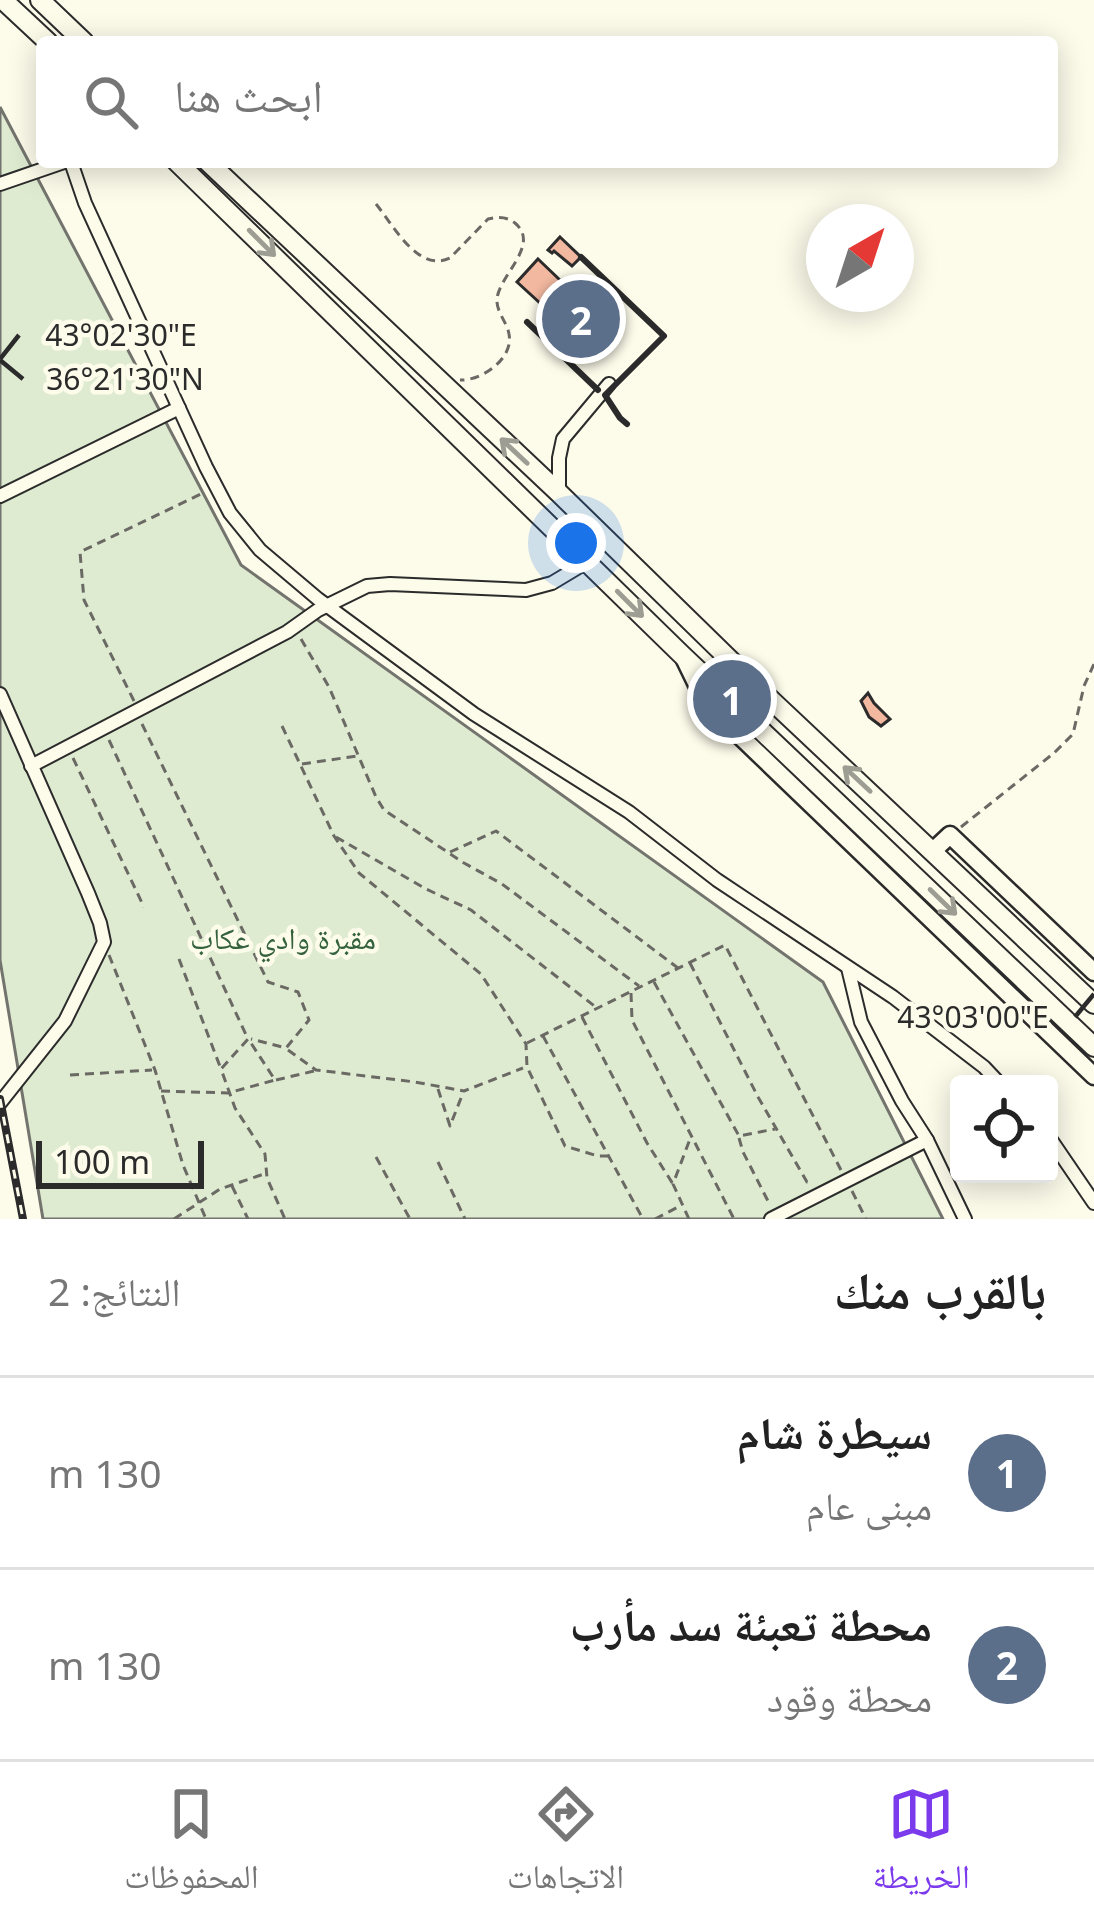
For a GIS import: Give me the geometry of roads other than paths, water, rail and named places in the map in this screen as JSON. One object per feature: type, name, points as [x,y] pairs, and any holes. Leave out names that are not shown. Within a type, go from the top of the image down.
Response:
[{"type":"highway","points":[[3,0],[42,36]]},
{"type":"highway","points":[[40,0],[78,36]]},
{"type":"highway","points":[[183,168],[681,654],[1094,1047]]},
{"type":"highway","points":[[214,168],[1094,1004]]},
{"type":"highway","points":[[839,833],[855,819]]},
{"type":"highway","points":[[912,874],[934,850]]},
{"type":"highway","points":[[1023,937],[1040,921]]},
{"type":"main road","points":[[681,654],[713,710],[1094,1076]]},
{"type":"main road","points":[[934,850],[950,835],[1094,972]]},
{"type":"street","points":[[0,184],[49,168]]},
{"type":"street","points":[[70,168],[230,513],[260,550],[475,714],[629,812],[717,880],[893,997],[991,1075]]},
{"type":"street","points":[[559,493],[563,439],[609,384]]},
{"type":"street","points":[[0,496],[179,408]]},
{"type":"street","points":[[31,766],[356,590],[379,584],[526,590],[553,583],[587,562]]},
{"type":"street","points":[[0,694],[94,908],[104,943],[65,1021],[0,1103]]},
{"type":"street","points":[[848,968],[861,1022],[965,1219]]},
{"type":"street","points":[[773,1218],[926,1140]]},
{"type":"street","points":[[1058,1150],[1094,1204]]},
{"type":"railway","points":[[0,1099],[23,1219]]},
{"type":"place","name":"محطة تعبئة سد مأرب","points":[[581,319]]},
{"type":"place","name":"سيطرة شام","points":[[732,699]]},
{"type":"park label","name":"مقبرة وادي عكاب","points":[[283,939]]}]
